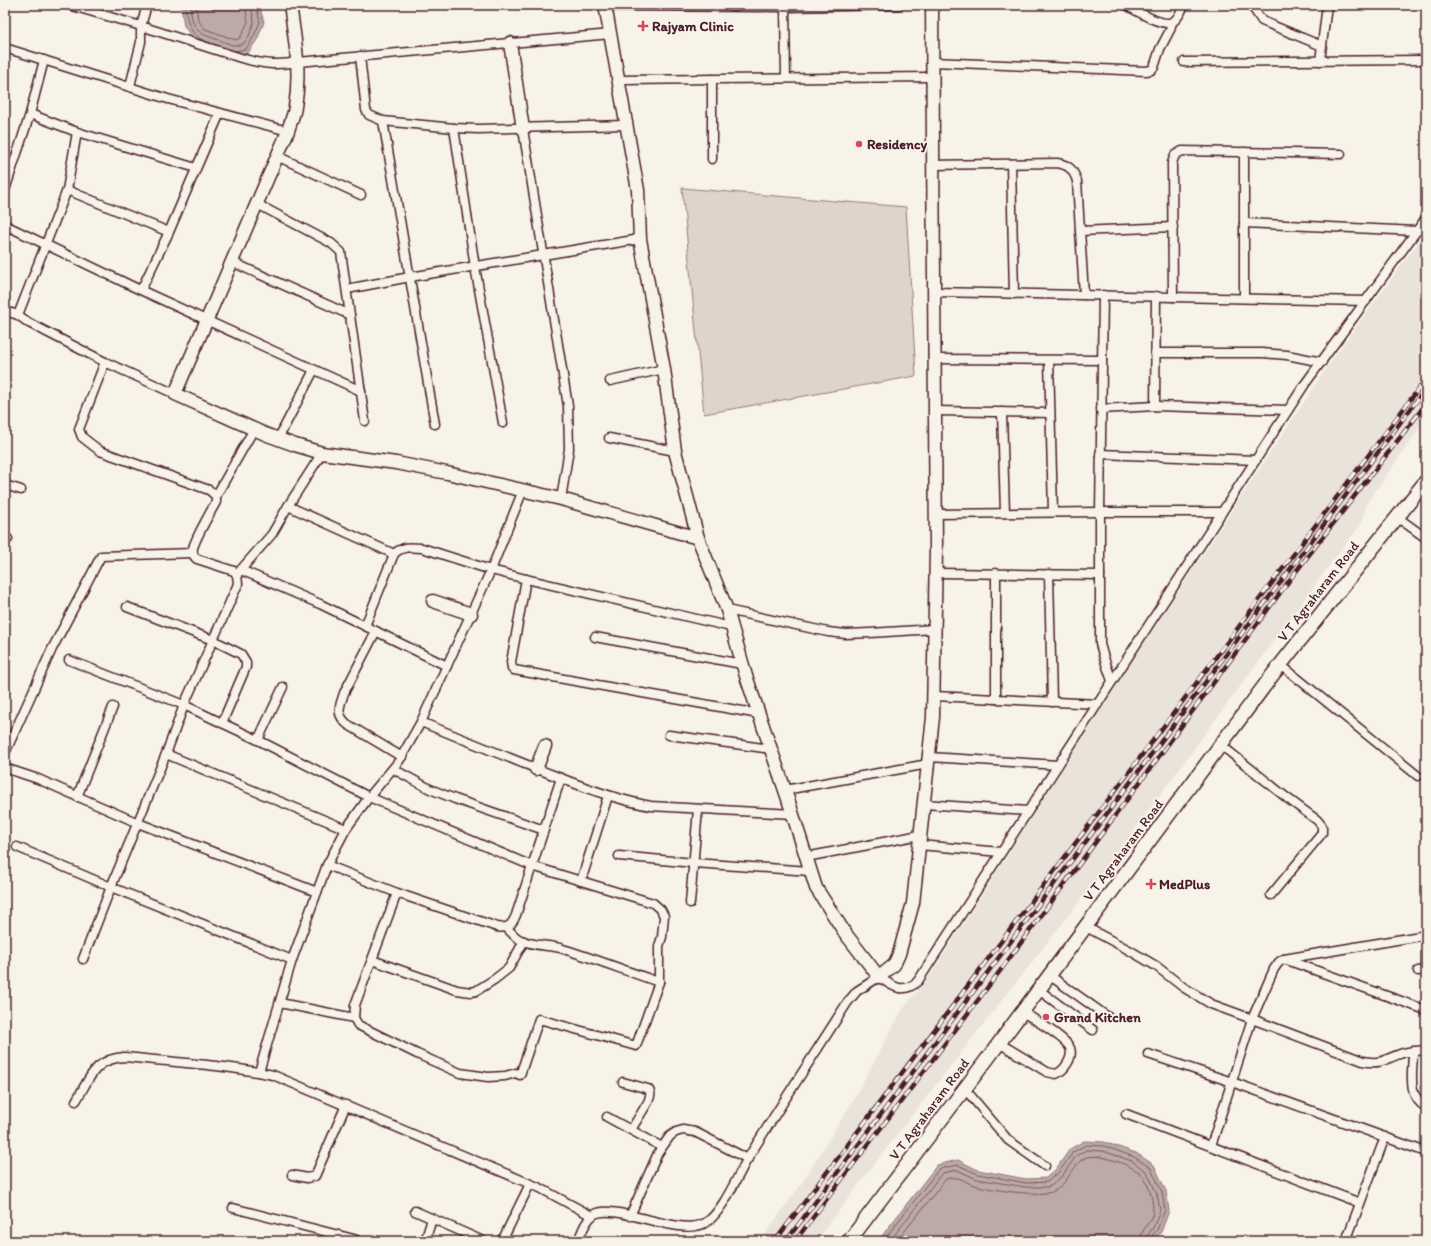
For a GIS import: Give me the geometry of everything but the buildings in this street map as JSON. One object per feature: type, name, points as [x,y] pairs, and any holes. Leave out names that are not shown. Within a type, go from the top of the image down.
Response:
[{"type":"main road","name":"V T Agraharam Road","points":[[849,1241],[1023,1012],[1281,665],[1426,481]]},
{"type":"street","points":[[69,5],[142,26],[254,62],[281,65],[360,56],[611,34]]},
{"type":"street","points":[[130,86],[141,42],[142,26],[147,5]]},
{"type":"street","points":[[175,394],[288,131],[295,109],[298,87],[298,62],[290,5]]},
{"type":"street","points":[[899,5],[605,6],[638,190],[640,239],[664,369],[675,451],[698,538],[727,610],[758,714],[785,790],[816,888],[845,933],[879,977],[893,987],[910,987],[918,981],[1288,410],[1426,218]]},
{"type":"street","points":[[578,1241],[585,1226],[592,1216],[599,1212],[613,1212],[678,1226],[698,1226],[706,1223],[716,1213],[748,1159],[847,1003],[857,991],[894,965],[899,954],[913,903],[934,696],[936,514],[932,5]]},
{"type":"street","points":[[1126,5],[1157,21],[1165,23],[1172,22],[1179,16],[1184,5]]},
{"type":"street","points":[[1250,5],[1262,22],[1322,46]]},
{"type":"street","points":[[1320,61],[1327,5]]},
{"type":"street","points":[[785,6],[786,78]]},
{"type":"street","points":[[932,62],[1146,71],[1151,70],[1154,67],[1172,22]]},
{"type":"street","points":[[510,43],[568,406],[570,429],[569,449],[561,499]]},
{"type":"street","points":[[5,48],[168,99],[288,131]]},
{"type":"street","points":[[360,56],[366,110],[369,115],[383,121],[454,128],[523,129],[626,125]]},
{"type":"street","points":[[5,190],[30,114],[44,60]]},
{"type":"street","points":[[1184,62],[1426,60]]},
{"type":"street","points":[[619,80],[932,77]]},
{"type":"street","points":[[712,79],[712,160]]},
{"type":"street","points":[[141,290],[169,232],[220,113]]},
{"type":"street","points":[[30,114],[77,132],[196,168]]},
{"type":"street","points":[[383,121],[435,424]]},
{"type":"street","points":[[454,128],[475,267],[504,424]]},
{"type":"street","points":[[18,316],[68,190],[77,132]]},
{"type":"street","points":[[1173,297],[1172,163],[1175,155],[1182,151],[1341,154]]},
{"type":"street","points":[[1244,152],[1244,298]]},
{"type":"street","points":[[277,156],[361,195]]},
{"type":"street","points":[[933,164],[1056,163],[1066,165],[1072,169],[1077,181],[1084,295]]},
{"type":"street","points":[[1011,164],[1014,294]]},
{"type":"street","points":[[68,190],[169,232]]},
{"type":"street","points":[[257,204],[331,242],[342,256],[365,421]]},
{"type":"street","points":[[1244,224],[1417,231]]},
{"type":"street","points":[[5,225],[207,321],[360,391]]},
{"type":"street","points":[[1080,231],[1172,227]]},
{"type":"street","points":[[347,289],[410,277],[640,239]]},
{"type":"street","points":[[232,262],[350,315]]},
{"type":"street","points":[[934,292],[1366,301]]},
{"type":"street","points":[[1103,295],[1100,454],[1100,644],[1112,681]]},
{"type":"street","points":[[1155,406],[1156,296]]},
{"type":"street","points":[[5,311],[18,316],[105,362],[175,394],[254,429],[322,453],[396,463],[523,490],[561,499],[698,538]]},
{"type":"street","points":[[1155,353],[1269,354],[1287,355],[1322,362]]},
{"type":"street","points":[[934,359],[1102,360]]},
{"type":"street","points":[[1049,360],[1053,512]]},
{"type":"street","points":[[105,362],[79,429],[82,437],[100,451],[209,490],[216,496]]},
{"type":"street","points":[[610,381],[664,369]]},
{"type":"street","points":[[278,438],[314,370]]},
{"type":"street","points":[[1101,409],[1155,406],[1288,410]]},
{"type":"street","points":[[935,411],[1050,413]]},
{"type":"street","points":[[1002,412],[1005,513]]},
{"type":"street","points":[[254,429],[216,496],[216,502],[194,544],[194,557],[231,569],[320,604],[447,666]]},
{"type":"street","points":[[609,438],[675,451]]},
{"type":"street","points":[[83,959],[166,754],[184,705],[236,590],[239,572],[272,534],[322,453]]},
{"type":"street","points":[[1100,454],[1256,460]]},
{"type":"street","points":[[5,485],[21,490]]},
{"type":"street","points":[[259,1072],[292,960],[327,865],[335,853],[346,829],[369,797],[399,762],[421,722],[491,570],[523,490]]},
{"type":"street","points":[[288,506],[394,554]]},
{"type":"street","points":[[936,514],[1222,512]]},
{"type":"street","points":[[1397,517],[1426,538]]},
{"type":"street","points":[[365,626],[394,554],[404,548],[422,548],[491,570],[526,579],[732,626]]},
{"type":"street","points":[[5,753],[52,649],[101,556],[193,553]]},
{"type":"street","points":[[936,573],[1100,575]]},
{"type":"street","points":[[996,573],[996,699]]},
{"type":"street","points":[[1049,574],[1052,702]]},
{"type":"street","points":[[526,579],[511,662],[514,670],[758,714]]},
{"type":"street","points":[[433,601],[471,614]]},
{"type":"street","points":[[127,607],[213,640],[241,654],[246,662],[246,667],[222,723]]},
{"type":"street","points":[[727,610],[828,632],[870,633],[935,629]]},
{"type":"street","points":[[376,631],[344,693],[340,704],[340,714],[341,718],[347,724],[402,756]]},
{"type":"street","points":[[595,637],[742,664]]},
{"type":"street","points":[[69,660],[184,705],[258,740],[369,797],[532,866],[653,903],[661,910],[664,916],[662,937],[659,946],[659,982],[636,1046],[538,1019],[520,1075],[516,1073],[505,1076],[488,1077],[460,1073],[358,1025],[354,1018],[355,1005],[397,893]]},
{"type":"street","points":[[1281,665],[1418,776]]},
{"type":"street","points":[[258,740],[283,687]]},
{"type":"street","points":[[934,696],[1098,704]]},
{"type":"street","points":[[77,797],[113,707]]},
{"type":"street","points":[[421,722],[536,769],[608,796],[629,802],[651,806],[793,814]]},
{"type":"street","points":[[669,735],[771,749]]},
{"type":"street","points":[[1221,745],[1317,820],[1322,826],[1322,833],[1271,895]]},
{"type":"street","points":[[536,769],[545,746]]},
{"type":"street","points":[[166,754],[346,829]]},
{"type":"street","points":[[785,790],[928,761],[1058,765]]},
{"type":"street","points":[[5,768],[38,779],[138,823],[317,892]]},
{"type":"street","points":[[397,771],[430,789],[544,830]]},
{"type":"street","points":[[507,928],[511,925],[516,915],[561,778]]},
{"type":"street","points":[[581,881],[608,796]]},
{"type":"street","points":[[924,804],[1028,811]]},
{"type":"street","points":[[690,903],[698,809]]},
{"type":"street","points":[[806,857],[920,840],[1002,852]]},
{"type":"street","points":[[17,847],[111,887],[292,960]]},
{"type":"street","points":[[619,856],[810,871]]},
{"type":"street","points":[[327,865],[397,893],[497,927],[507,928],[515,937],[524,941],[576,953],[659,982]]},
{"type":"street","points":[[1086,927],[1156,966],[1183,987],[1211,1004],[1363,1061],[1378,1063],[1405,1052],[1426,1050]]},
{"type":"street","points":[[1211,1146],[1252,1019],[1274,969],[1279,962],[1292,956],[1426,935]]},
{"type":"street","points":[[372,960],[457,990],[471,992],[481,989],[509,968],[516,958],[524,941]]},
{"type":"street","points":[[1284,959],[1426,1010]]},
{"type":"street","points":[[1050,975],[1108,1017]]},
{"type":"street","points":[[1039,990],[1093,1030]]},
{"type":"street","points":[[280,1003],[354,1018]]},
{"type":"street","points":[[999,1043],[1047,1072],[1056,1074],[1064,1068],[1069,1061],[1071,1053],[1070,1048],[1057,1035],[1023,1012]]},
{"type":"street","points":[[1414,1051],[1412,1087],[1414,1097],[1426,1107]]},
{"type":"street","points":[[1148,1054],[1232,1082],[1426,1152]]},
{"type":"street","points":[[76,1101],[97,1067],[105,1061],[114,1058],[124,1057],[146,1059],[259,1072],[273,1075],[530,1184],[592,1216]]},
{"type":"street","points":[[623,1082],[648,1089],[650,1092],[648,1102],[631,1130]]},
{"type":"street","points":[[965,1089],[1008,1140],[1045,1166]]},
{"type":"street","points":[[292,1175],[307,1178],[314,1176],[346,1105]]},
{"type":"street","points":[[1126,1114],[1360,1203]]},
{"type":"street","points":[[607,1117],[662,1147]]},
{"type":"street","points":[[630,1216],[662,1147],[670,1136],[676,1132],[690,1130],[748,1159]]},
{"type":"street","points":[[1346,1241],[1385,1137]]},
{"type":"street","points":[[500,1241],[504,1237],[530,1184]]},
{"type":"street","points":[[233,1208],[358,1241]]},
{"type":"street","points":[[415,1212],[483,1241]]},
{"type":"street","points":[[425,1241],[432,1219]]},
{"type":"shaded area","points":[[682,188],[906,207],[916,376],[704,414]]},
{"type":"shaded area","points":[[1426,232],[1426,419],[1367,503],[1361,525],[1340,551],[1112,860],[892,1141],[816,1241],[760,1241],[802,1183],[852,1102],[901,1012],[933,971],[1136,655],[1334,357]]},
{"type":"water","points":[[181,5],[259,5],[264,22],[257,40],[248,53],[234,55],[196,43],[184,26]]},
{"type":"water","points":[[1084,1141],[1104,1142],[1136,1153],[1154,1165],[1166,1191],[1169,1211],[1161,1232],[1153,1241],[878,1241],[937,1165],[958,1160],[978,1170],[1026,1179],[1046,1178],[1056,1169],[1070,1149]]},
{"type":"water","points":[[614,1237],[651,1238],[676,1241],[596,1241]]},
{"type":"railway","points":[[775,1241],[1426,379]]},
{"type":"railway","points":[[786,1241],[1421,395]]},
{"type":"railway","points":[[795,1241],[1000,971],[1294,574],[1426,404]]},
{"type":"place","name":"Rajyam Clinic","points":[[643,26]]},
{"type":"place","name":"Residency","points":[[859,144]]},
{"type":"place","name":"MedPlus","points":[[1151,884]]},
{"type":"place","name":"Grand Kitchen","points":[[1046,1017]]}]
